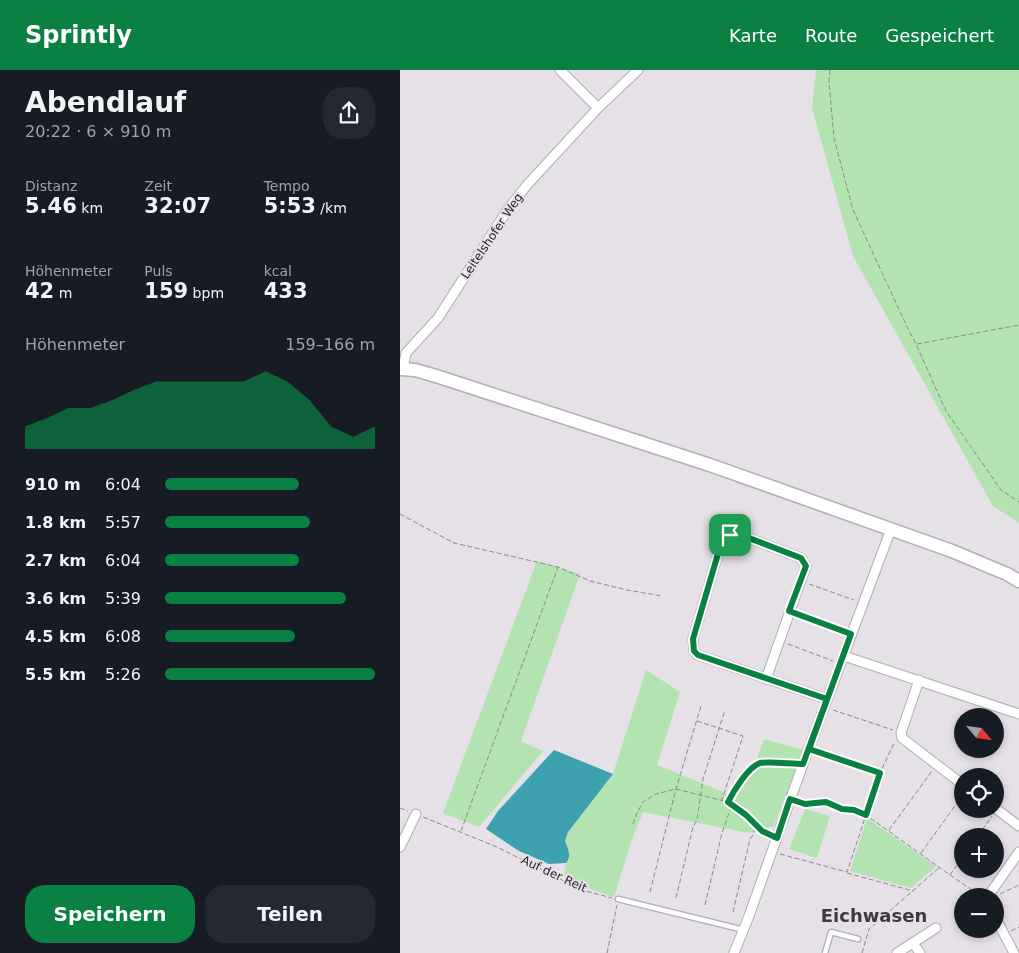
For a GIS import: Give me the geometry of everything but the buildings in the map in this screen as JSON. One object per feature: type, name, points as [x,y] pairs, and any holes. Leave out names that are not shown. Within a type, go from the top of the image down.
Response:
[{"type":"main road","points":[[401,369],[415,370],[433,375],[701,462],[890,529],[970,559],[1019,581]]},
{"type":"street","points":[[560,70],[598,108]]},
{"type":"street","name":"Leitelshofer Weg","points":[[401,369],[406,353],[438,318],[508,209],[527,185],[598,108],[638,70]]},
{"type":"street","points":[[734,953],[773,852],[790,799],[890,529]]},
{"type":"street","points":[[766,678],[806,566],[801,558],[741,535],[730,535],[722,540],[693,639],[694,651],[698,655],[766,678],[826,703]]},
{"type":"street","points":[[842,660],[919,680],[1019,714]]},
{"type":"street","points":[[919,680],[902,736],[954,778]]},
{"type":"street","points":[[400,847],[416,814]]},
{"type":"street","points":[[1004,815],[1019,826]]},
{"type":"street","points":[[994,888],[1019,852]]},
{"type":"street","points":[[897,952],[936,928]]},
{"type":"street","points":[[1004,934],[1014,953]]},
{"type":"street","points":[[913,943],[920,953]]},
{"type":"lane","points":[[618,899],[744,930]]},
{"type":"lane","points":[[828,952],[831,932],[858,940]]},
{"type":"path","points":[[830,70],[829,82],[834,138],[853,210],[946,410],[1001,490],[1019,502]]},
{"type":"path","points":[[916,344],[1019,325]]},
{"type":"path","points":[[400,514],[454,543],[558,567],[590,581],[662,596]]},
{"type":"path","points":[[461,832],[558,567]]},
{"type":"path","points":[[800,581],[862,603]]},
{"type":"path","points":[[789,611],[851,634]]},
{"type":"path","points":[[779,641],[842,660]]},
{"type":"path","points":[[826,703],[902,736],[893,743],[880,773],[846,872]]},
{"type":"path","points":[[650,892],[676,789],[701,706]]},
{"type":"path","points":[[676,898],[697,820],[703,779],[725,710]]},
{"type":"path","points":[[697,721],[748,737]]},
{"type":"path","points":[[722,800],[743,736]]},
{"type":"path","points":[[809,749],[880,773]]},
{"type":"path","points":[[728,802],[751,768],[758,764],[765,762],[803,764]]},
{"type":"path","points":[[888,830],[936,765]]},
{"type":"path","points":[[634,824],[643,802],[656,794],[676,789],[728,802],[746,815],[762,831],[777,838]]},
{"type":"path","points":[[790,799],[805,804],[826,802],[842,809],[854,810],[866,815],[970,888]]},
{"type":"path","points":[[705,905],[722,833],[733,805]]},
{"type":"path","points":[[920,854],[954,807]]},
{"type":"path","name":"Auf der Reit","points":[[400,808],[497,847],[582,890],[618,899]]},
{"type":"path","points":[[733,912],[750,839],[756,825]]},
{"type":"path","points":[[773,852],[913,891]]},
{"type":"path","points":[[862,953],[869,929],[940,868]]},
{"type":"path","points":[[950,875],[954,869]]},
{"type":"path","points":[[1004,892],[1019,884]]},
{"type":"path","points":[[607,953],[618,899]]},
{"type":"green space","points":[[816,70],[1019,70],[1019,523],[993,506],[853,256],[812,108]]},
{"type":"green space","points":[[537,561],[580,574],[521,741],[543,751],[479,827],[443,813]]},
{"type":"green space","points":[[646,670],[680,692],[657,765],[728,794],[755,764],[764,739],[803,750],[774,826],[749,833],[643,812],[631,842],[614,897],[584,887],[564,877],[566,863],[569,859],[565,841],[568,832],[613,774]]},
{"type":"green space","points":[[805,809],[830,816],[817,858],[789,849]]},
{"type":"green space","points":[[867,818],[936,866],[911,888],[850,871]]},
{"type":"water","points":[[554,750],[613,774],[568,832],[565,841],[569,855],[566,863],[549,864],[519,851],[486,829],[498,811]]},
{"type":"district","name":"Eichwasen","points":[[874,915]]},
{"type":"route","points":[[730,535],[722,540],[693,639],[694,651],[698,655],[827,699],[809,749],[803,764],[765,762],[758,764],[751,768],[728,802],[746,815],[762,831],[777,838],[790,799],[805,804],[826,802],[842,809],[854,810],[866,815],[880,773],[809,749],[851,634],[789,611],[806,566],[801,558],[741,535],[730,535]]}]
